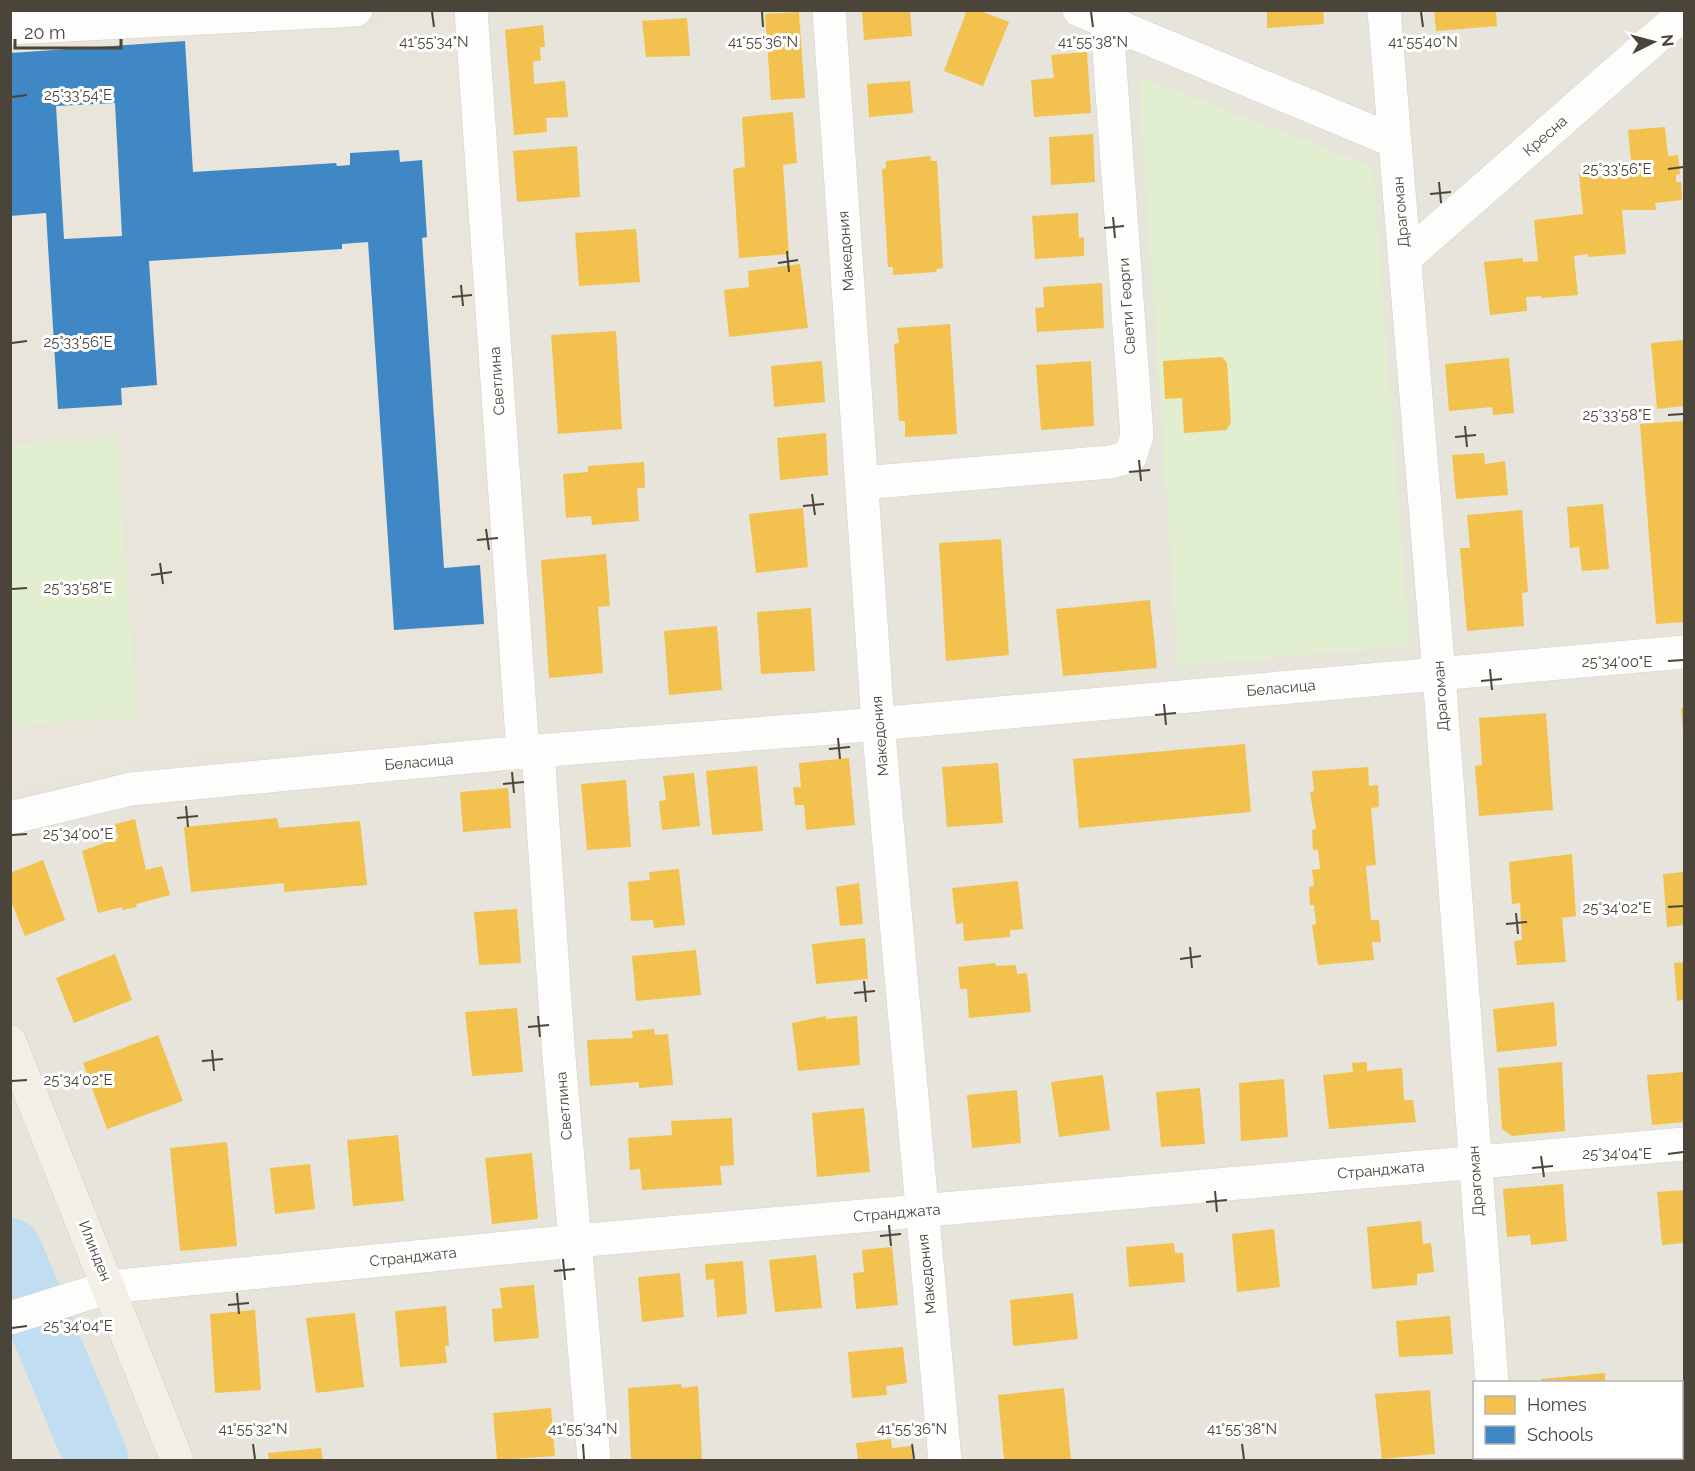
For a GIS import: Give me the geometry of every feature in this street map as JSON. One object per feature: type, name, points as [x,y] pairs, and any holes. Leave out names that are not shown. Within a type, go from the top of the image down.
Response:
[{"type":"main road","name":"Илинден","points":[[10,1042],[177,1461]]},
{"type":"street","points":[[10,28],[192,15],[356,10]]},
{"type":"street","name":"Светлина","points":[[471,10],[530,752],[576,1241],[594,1461]]},
{"type":"street","name":"Македония","points":[[829,10],[878,723],[945,1461]]},
{"type":"street","name":"Драгоман","points":[[1384,10],[1439,674],[1492,1381]]},
{"type":"street","name":"Кресна","points":[[1405,258],[1684,13]]},
{"type":"street","points":[[1097,14],[1394,141]]},
{"type":"street","name":"Свети Георги","points":[[862,483],[1110,462],[1130,457],[1137,436],[1097,14]]},
{"type":"street","name":"Беласица","points":[[10,818],[131,789],[1684,652]]},
{"type":"street","name":"Странджата","points":[[13,1318],[109,1287],[576,1241],[1684,1144]]},
{"type":"shaded area","points":[[10,11],[1684,11],[1684,1460],[11,1460]]},
{"type":"shaded area","points":[[460,13],[505,735],[148,761],[11,793],[11,42]]},
{"type":"green space","points":[[1138,76],[1373,167],[1410,646],[1178,666]]},
{"type":"green space","points":[[117,437],[137,717],[11,726],[11,445]]},
{"type":"building: Homes","points":[[862,10],[910,10],[912,36],[864,40]]},
{"type":"building: Homes","points":[[967,10],[978,10],[1009,22],[983,86],[944,71]]},
{"type":"building: Homes","points":[[1267,10],[1323,10],[1324,24],[1267,28]]},
{"type":"building: Homes","points":[[1434,10],[1496,10],[1497,26],[1436,31]]},
{"type":"building: Homes","points":[[799,12],[805,98],[771,100],[765,14]]},
{"type":"building: Homes","points":[[687,18],[690,56],[646,57],[642,21]]},
{"type":"building: Homes","points":[[543,25],[545,47],[540,47],[541,60],[533,62],[534,84],[565,81],[568,117],[546,118],[547,132],[514,135],[505,30]]},
{"type":"building: Homes","points":[[1087,52],[1091,113],[1034,117],[1031,80],[1054,78],[1051,55]]},
{"type":"building: Homes","points":[[910,81],[913,113],[869,117],[867,84]]},
{"type":"building: Homes","points":[[793,112],[797,163],[783,165],[789,254],[739,258],[733,169],[745,167],[742,117]]},
{"type":"building: Homes","points":[[1665,127],[1668,156],[1678,155],[1680,174],[1676,175],[1676,182],[1681,182],[1682,200],[1655,203],[1656,210],[1622,210],[1626,254],[1574,256],[1578,295],[1526,297],[1527,311],[1490,315],[1484,262],[1523,258],[1523,262],[1538,261],[1534,220],[1583,214],[1579,174],[1616,170],[1616,173],[1632,171],[1628,130]]},
{"type":"building: Homes","points":[[1093,134],[1095,182],[1051,185],[1049,137]]},
{"type":"building: Homes","points":[[577,146],[580,197],[517,202],[513,151]]},
{"type":"building: Homes","points":[[930,156],[931,161],[937,161],[943,268],[937,269],[936,272],[893,275],[893,267],[888,267],[882,169],[886,168],[886,161]]},
{"type":"building: Homes","points":[[1078,213],[1079,238],[1084,237],[1084,256],[1035,259],[1032,216]]},
{"type":"building: Homes","points":[[636,229],[640,282],[579,286],[575,233]]},
{"type":"building: Homes","points":[[800,264],[808,328],[729,337],[724,290],[749,287],[748,271]]},
{"type":"building: Homes","points":[[1102,283],[1104,328],[1037,332],[1035,308],[1044,307],[1043,287]]},
{"type":"building: Homes","points":[[950,324],[957,434],[905,437],[905,421],[899,421],[894,344],[899,343],[897,328]]},
{"type":"building: Homes","points":[[616,331],[622,429],[558,434],[551,335]]},
{"type":"building: Homes","points":[[1684,340],[1684,406],[1657,409],[1651,343]]},
{"type":"building: Homes","points":[[1222,357],[1227,363],[1231,423],[1226,430],[1184,433],[1182,398],[1165,399],[1163,361]]},
{"type":"building: Homes","points":[[1509,358],[1514,413],[1493,415],[1492,407],[1449,411],[1445,364]]},
{"type":"building: Homes","points":[[822,361],[825,402],[774,407],[771,366]]},
{"type":"building: Homes","points":[[1091,361],[1094,426],[1041,430],[1036,365]]},
{"type":"building: Homes","points":[[1684,421],[1684,622],[1656,624],[1640,424]]},
{"type":"building: Homes","points":[[826,433],[828,475],[780,480],[777,438]]},
{"type":"building: Homes","points":[[1484,453],[1485,464],[1505,461],[1508,495],[1456,499],[1452,455]]},
{"type":"building: Homes","points":[[644,462],[645,488],[637,488],[639,521],[592,525],[591,516],[566,518],[563,474],[588,472],[588,466]]},
{"type":"building: Homes","points":[[1603,504],[1609,569],[1582,571],[1579,547],[1570,548],[1567,507]]},
{"type":"building: Homes","points":[[803,508],[808,567],[756,573],[749,514]]},
{"type":"building: Homes","points":[[1522,510],[1528,592],[1522,593],[1524,626],[1467,631],[1460,548],[1470,548],[1467,515]]},
{"type":"building: Homes","points":[[1001,539],[1009,655],[946,661],[939,543]]},
{"type":"building: Homes","points":[[606,554],[610,606],[598,607],[603,673],[549,678],[541,560]]},
{"type":"building: Homes","points":[[1150,600],[1157,668],[1063,676],[1056,609]]},
{"type":"building: Homes","points":[[811,608],[815,671],[761,674],[757,612]]},
{"type":"building: Homes","points":[[717,626],[722,690],[669,695],[664,631]]},
{"type":"building: Homes","points":[[1684,707],[1684,730],[1683,730],[1681,708]]},
{"type":"building: Homes","points":[[1546,713],[1553,810],[1479,816],[1475,766],[1482,765],[1479,718]]},
{"type":"building: Homes","points":[[1245,744],[1251,812],[1079,828],[1073,759]]},
{"type":"building: Homes","points":[[849,758],[855,825],[806,830],[804,805],[795,805],[793,787],[801,787],[799,763]]},
{"type":"building: Homes","points":[[998,763],[1003,823],[947,827],[942,767]]},
{"type":"building: Homes","points":[[757,766],[763,831],[712,835],[706,771]]},
{"type":"building: Homes","points":[[1368,767],[1369,786],[1378,785],[1379,807],[1371,808],[1376,865],[1366,866],[1371,920],[1379,920],[1381,942],[1372,942],[1374,960],[1318,965],[1312,925],[1316,924],[1314,905],[1310,905],[1309,887],[1314,886],[1312,870],[1320,869],[1318,850],[1313,850],[1312,830],[1316,829],[1310,792],[1314,791],[1312,771]]},
{"type":"building: Homes","points":[[694,773],[700,826],[662,830],[659,801],[666,800],[663,776]]},
{"type":"building: Homes","points":[[626,780],[631,847],[587,850],[581,784]]},
{"type":"building: Homes","points":[[508,788],[511,828],[463,832],[460,792]]},
{"type":"building: Homes","points":[[277,818],[279,828],[360,821],[367,885],[284,892],[284,883],[191,892],[184,827]]},
{"type":"building: Homes","points":[[135,819],[146,870],[162,866],[170,895],[136,904],[137,907],[122,910],[122,907],[98,913],[82,851],[118,838],[115,824]]},
{"type":"building: Homes","points":[[1572,854],[1576,916],[1562,918],[1566,962],[1517,965],[1514,941],[1522,940],[1520,903],[1512,904],[1509,862]]},
{"type":"building: Homes","points":[[43,860],[65,920],[25,936],[10,899],[10,873]]},
{"type":"building: Homes","points":[[679,869],[685,925],[654,928],[653,920],[631,921],[628,882],[650,880],[649,872]]},
{"type":"building: Homes","points":[[1684,872],[1684,925],[1667,927],[1663,874]]},
{"type":"building: Homes","points":[[1018,881],[1023,929],[1010,930],[1010,937],[964,941],[963,923],[956,924],[952,888]]},
{"type":"building: Homes","points":[[859,883],[863,924],[840,926],[836,887]]},
{"type":"building: Homes","points":[[517,909],[521,963],[479,965],[474,912]]},
{"type":"building: Homes","points":[[865,938],[868,979],[816,984],[812,944]]},
{"type":"building: Homes","points":[[696,950],[701,995],[636,1001],[632,956]]},
{"type":"building: Homes","points":[[115,954],[132,1000],[74,1023],[56,978]]},
{"type":"building: Homes","points":[[1684,962],[1684,1000],[1677,1001],[1674,963]]},
{"type":"building: Homes","points":[[995,963],[996,966],[1016,965],[1017,974],[1027,973],[1031,1012],[969,1018],[967,989],[960,989],[958,967]]},
{"type":"building: Homes","points":[[1554,1002],[1557,1046],[1497,1052],[1493,1009]]},
{"type":"building: Homes","points":[[517,1008],[523,1072],[472,1076],[465,1012]]},
{"type":"building: Homes","points":[[826,1016],[826,1019],[857,1016],[860,1065],[798,1071],[792,1023]]},
{"type":"building: Homes","points":[[654,1029],[655,1035],[668,1034],[673,1085],[639,1088],[639,1082],[590,1086],[587,1040],[633,1038],[632,1031]]},
{"type":"building: Homes","points":[[158,1035],[183,1101],[107,1129],[83,1063]]},
{"type":"building: Homes","points":[[1367,1062],[1367,1071],[1402,1068],[1404,1100],[1413,1100],[1416,1122],[1329,1129],[1323,1075],[1353,1072],[1352,1063]]},
{"type":"building: Homes","points":[[1562,1062],[1565,1131],[1512,1136],[1502,1129],[1498,1068]]},
{"type":"building: Homes","points":[[1684,1072],[1684,1122],[1652,1125],[1647,1075]]},
{"type":"building: Homes","points":[[1103,1075],[1110,1130],[1059,1137],[1051,1082]]},
{"type":"building: Homes","points":[[1284,1079],[1288,1137],[1241,1141],[1239,1083]]},
{"type":"building: Homes","points":[[1200,1088],[1205,1144],[1161,1147],[1156,1092]]},
{"type":"building: Homes","points":[[1017,1090],[1021,1143],[972,1148],[967,1095]]},
{"type":"building: Homes","points":[[864,1108],[870,1172],[817,1177],[812,1113]]},
{"type":"building: Homes","points":[[732,1118],[734,1165],[720,1166],[722,1185],[642,1190],[640,1169],[630,1170],[628,1138],[672,1135],[671,1121]]},
{"type":"building: Homes","points":[[398,1135],[404,1201],[353,1206],[347,1140]]},
{"type":"building: Homes","points":[[227,1142],[237,1246],[180,1251],[170,1148]]},
{"type":"building: Homes","points":[[532,1153],[538,1219],[492,1224],[485,1158]]},
{"type":"building: Homes","points":[[310,1164],[315,1209],[275,1214],[270,1168]]},
{"type":"building: Homes","points":[[1563,1184],[1567,1241],[1531,1245],[1530,1235],[1507,1237],[1503,1189]]},
{"type":"building: Homes","points":[[1684,1190],[1684,1243],[1662,1245],[1657,1192]]},
{"type":"building: Homes","points":[[1421,1221],[1423,1244],[1431,1243],[1434,1272],[1417,1274],[1417,1285],[1372,1289],[1367,1227]]},
{"type":"building: Homes","points":[[1274,1229],[1280,1287],[1237,1292],[1232,1234]]},
{"type":"building: Homes","points":[[1174,1243],[1175,1253],[1183,1253],[1185,1282],[1129,1287],[1126,1247]]},
{"type":"building: Homes","points":[[892,1247],[898,1305],[856,1309],[853,1273],[864,1272],[862,1250]]},
{"type":"building: Homes","points":[[816,1255],[822,1308],[775,1312],[769,1260]]},
{"type":"building: Homes","points":[[743,1261],[747,1314],[717,1317],[714,1279],[706,1280],[705,1264]]},
{"type":"building: Homes","points":[[680,1273],[684,1317],[642,1322],[638,1277]]},
{"type":"building: Homes","points":[[534,1285],[539,1338],[494,1342],[492,1309],[502,1308],[500,1288]]},
{"type":"building: Homes","points":[[1073,1293],[1078,1339],[1013,1346],[1010,1300]]},
{"type":"building: Homes","points":[[446,1306],[449,1346],[445,1346],[447,1363],[400,1367],[395,1311]]},
{"type":"building: Homes","points":[[255,1310],[261,1390],[215,1393],[210,1314]]},
{"type":"building: Homes","points":[[355,1313],[364,1387],[316,1393],[306,1318]]},
{"type":"building: Homes","points":[[1450,1316],[1453,1354],[1399,1357],[1396,1321]]},
{"type":"building: Homes","points":[[903,1347],[907,1383],[886,1386],[887,1395],[852,1398],[848,1352]]},
{"type":"building: Homes","points":[[1605,1373],[1605,1381],[1541,1381],[1541,1379]]},
{"type":"building: Homes","points":[[681,1384],[682,1388],[698,1386],[702,1460],[631,1460],[628,1388]]},
{"type":"building: Homes","points":[[1064,1388],[1071,1460],[1004,1460],[998,1395]]},
{"type":"building: Homes","points":[[1430,1390],[1435,1454],[1382,1459],[1375,1394]]},
{"type":"building: Homes","points":[[551,1408],[555,1456],[497,1460],[493,1413]]},
{"type":"building: Homes","points":[[891,1439],[892,1448],[911,1446],[913,1460],[858,1460],[856,1443]]},
{"type":"building: Homes","points":[[321,1448],[323,1460],[269,1460],[268,1453]]},
{"type":"building: Schools","points":[[185,41],[193,172],[336,163],[337,166],[350,165],[350,153],[399,150],[400,162],[422,160],[427,237],[422,238],[444,568],[480,565],[484,624],[394,630],[368,242],[342,244],[342,249],[149,261],[157,385],[121,388],[122,405],[58,409],[46,213],[10,216],[10,53]],"holes":[[[115,103],[122,236],[64,239],[56,106]]]},
{"type":"waterway","points":[[10,1250],[97,1460]]}]
